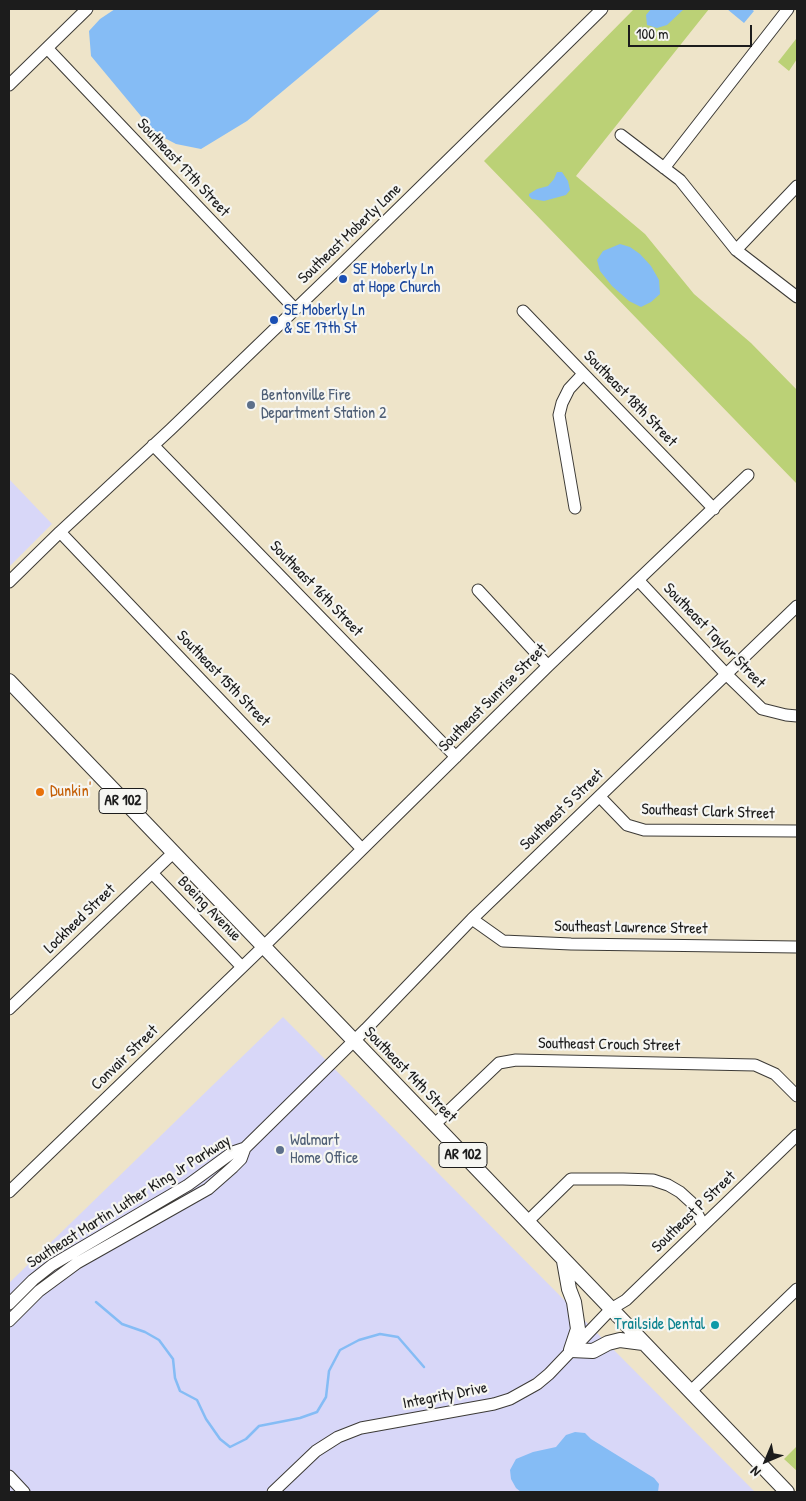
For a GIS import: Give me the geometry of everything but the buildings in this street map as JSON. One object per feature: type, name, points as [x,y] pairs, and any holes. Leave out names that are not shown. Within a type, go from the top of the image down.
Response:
[{"type":"main road","name":"Southeast 14th Street","points":[[9,681],[787,1492]]},
{"type":"main road","points":[[564,1261],[568,1289],[574,1302],[578,1329],[571,1350],[593,1351],[608,1343],[620,1340],[643,1343]]},
{"type":"street","points":[[9,85],[87,9]]},
{"type":"street","name":"Southeast Moberly Lane","points":[[9,582],[60,532],[171,430],[410,199],[602,9]]},
{"type":"street","points":[[664,168],[788,9]]},
{"type":"street","name":"Southeast 17th Street","points":[[47,48],[295,309]]},
{"type":"street","points":[[621,135],[680,180],[736,250],[795,292]]},
{"type":"street","points":[[736,250],[797,186]]},
{"type":"street","name":"Southeast 18th Street","points":[[523,311],[714,508]]},
{"type":"street","points":[[575,508],[559,415],[562,403],[569,389],[583,374]]},
{"type":"street","name":"Southeast 16th Street","points":[[153,445],[456,757]]},
{"type":"street","name":"Southeast Sunrise Street","points":[[263,947],[548,666],[748,475]]},
{"type":"street","name":"Southeast 15th Street","points":[[60,532],[362,849]]},
{"type":"street","name":"Southeast Taylor Street","points":[[639,581],[726,674],[762,709],[797,716]]},
{"type":"street","points":[[478,590],[548,666]]},
{"type":"street","name":"Southeast S Street","points":[[353,1041],[472,919],[797,606]]},
{"type":"street","name":"Southeast Clark Street","points":[[600,797],[626,825],[644,830],[797,831]]},
{"type":"street","name":"Lockheed Street","points":[[9,1009],[173,853]]},
{"type":"street","name":"Boeing Avenue","points":[[152,873],[242,967]]},
{"type":"street","name":"Southeast Lawrence Street","points":[[472,919],[502,941],[797,947]]},
{"type":"street","name":"Convair Street","points":[[9,1192],[263,947]]},
{"type":"street","name":"Southeast Martin Luther King Jr Parkway","points":[[9,1304],[33,1280],[52,1266],[188,1185],[234,1152],[245,1148],[353,1041]]},
{"type":"street","name":"Southeast Crouch Street","points":[[434,1125],[499,1063],[516,1060],[755,1065],[775,1074],[797,1096]]},
{"type":"street","name":"Southeast P Street","points":[[611,1309],[626,1300],[797,1135]]},
{"type":"street","name":"Southeast Martin Luther King Jr Parkway","points":[[9,1321],[39,1291],[77,1263],[208,1189],[234,1167],[241,1159],[245,1148]]},
{"type":"street","points":[[528,1222],[571,1179],[623,1179],[653,1180],[668,1185],[680,1192],[690,1202],[703,1225]]},
{"type":"street","points":[[690,1392],[797,1288]]},
{"type":"street","name":"Integrity Drive","points":[[273,1492],[316,1451],[338,1438],[361,1428],[494,1404],[510,1399],[537,1384],[611,1309]]},
{"type":"street","points":[[9,1476],[24,1492]]},
{"type":"shaded area","points":[[9,479],[52,524],[9,567]]},
{"type":"shaded area","name":"Walmart Home Office","points":[[283,1017],[755,1492],[9,1492],[9,1283]]},
{"type":"green space","points":[[634,9],[709,9],[576,176],[645,234],[694,294],[751,343],[797,390],[797,484],[484,161]]},
{"type":"green space","points":[[796,39],[797,59],[789,71],[778,62]]},
{"type":"green space","points":[[797,1446],[797,1471],[784,1459]]},
{"type":"water","points":[[115,9],[381,9],[247,121],[201,149],[176,144],[155,133],[91,56],[89,31],[100,19]]},
{"type":"water","points":[[651,9],[684,9],[667,25],[657,28],[647,25],[646,15]]},
{"type":"water","points":[[727,9],[751,9],[754,11],[744,23]]},
{"type":"water","points":[[557,172],[562,172],[568,181],[570,190],[566,195],[544,201],[532,199],[529,196],[529,194],[537,189],[548,186]]},
{"type":"water","points":[[620,244],[630,247],[640,254],[651,266],[659,280],[660,294],[651,302],[641,307],[629,301],[612,286],[600,271],[597,260],[603,251]]},
{"type":"water","points":[[575,1432],[585,1433],[591,1439],[654,1478],[659,1484],[658,1492],[521,1492],[516,1488],[511,1479],[510,1470],[516,1459],[533,1452],[556,1447],[566,1435]]},
{"type":"waterway","points":[[96,1302],[122,1324],[145,1332],[159,1340],[173,1359],[175,1378],[180,1391],[197,1400],[206,1419],[220,1439],[230,1447],[246,1439],[259,1426],[300,1418],[317,1412],[326,1397],[329,1371],[340,1350],[359,1340],[380,1334],[398,1337],[424,1367]]},
{"type":"place","name":"SE Moberly Ln at Hope Church","points":[[343,279]]},
{"type":"place","name":"SE Moberly Ln & SE 17th St","points":[[274,320]]},
{"type":"place","name":"Bentonville Fire Department Station 2","points":[[251,405]]},
{"type":"place","name":"Dunkin'","points":[[40,792]]},
{"type":"place","name":"Walmart Home Office","points":[[280,1150]]},
{"type":"place","name":"Trailside Dental","points":[[715,1325]]}]
